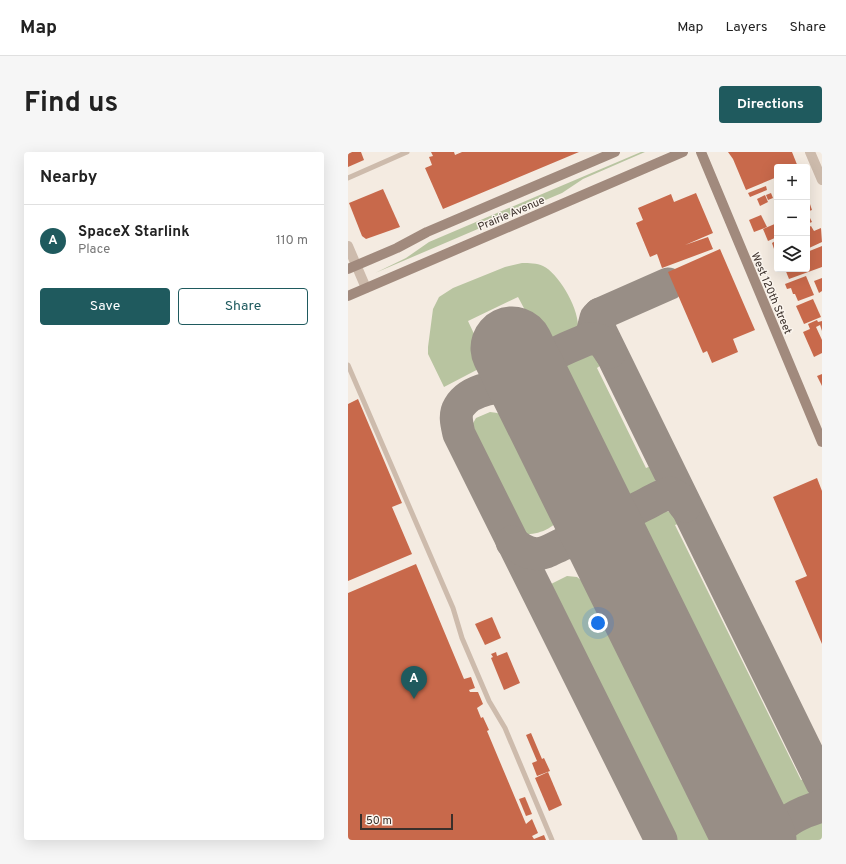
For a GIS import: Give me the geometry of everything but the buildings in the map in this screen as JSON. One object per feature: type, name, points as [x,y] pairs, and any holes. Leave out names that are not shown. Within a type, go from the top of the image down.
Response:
[{"type":"main road","name":"Prairie Avenue","points":[[352,267],[426,232],[595,158],[615,152]]},
{"type":"main road","name":"Prairie Avenue","points":[[348,296],[683,152]]},
{"type":"main road","name":"West 120th Street","points":[[701,152],[822,442]]},
{"type":"street","points":[[810,152],[822,180]]},
{"type":"street","points":[[348,246],[352,267],[366,288]]},
{"type":"lane","points":[[348,178],[407,152]]},
{"type":"lane","points":[[348,365],[453,608],[462,638],[489,701],[504,728],[552,840]]},
{"type":"green space","points":[[641,152],[645,152],[583,179],[562,193],[375,273],[406,258],[429,242]]},
{"type":"green space","points":[[522,263],[541,265],[556,277],[573,305],[578,324],[577,331],[569,337],[555,343],[550,344],[542,342],[518,297],[468,321],[488,364],[444,387],[428,354],[433,309],[439,297],[453,288],[505,267]]},
{"type":"green space","points":[[581,352],[591,353],[601,365],[597,368],[646,468],[651,466],[655,481],[653,486],[643,494],[630,498],[624,498],[614,491],[620,488],[565,377],[558,380],[556,375],[561,363]]},
{"type":"green space","points":[[490,412],[508,417],[515,422],[521,430],[513,433],[552,510],[558,508],[560,514],[555,524],[544,531],[525,534],[520,529],[471,432],[472,425],[476,418]]},
{"type":"green space","points":[[660,510],[671,512],[678,522],[678,524],[675,525],[801,780],[805,779],[809,790],[807,797],[787,810],[776,812],[769,805],[775,801],[643,534],[635,537],[634,527],[641,519]]},
{"type":"green space","points":[[567,576],[577,577],[591,588],[712,834],[709,840],[673,840],[550,591],[551,584]]},
{"type":"green space","points":[[815,821],[822,821],[822,840],[788,840],[793,830]]},
{"type":"taxiway","points":[[592,334],[596,318],[600,314],[668,284]]},
{"type":"taxiway","points":[[600,314],[597,322],[599,328],[822,783]]},
{"type":"taxiway","points":[[610,352],[601,341],[588,339],[561,350],[544,361],[538,368],[535,376],[537,395],[543,410],[523,391],[504,387],[487,389],[471,396],[464,401],[457,410],[456,420],[459,434],[661,840]]},
{"type":"taxiway","points":[[512,542],[533,554],[549,551],[573,541],[584,541],[597,545],[616,559],[612,539],[613,531],[620,520],[626,515],[657,498],[670,493],[680,499],[685,506]]},
{"type":"taxiway","points":[[773,840],[776,833],[787,822],[801,814],[822,806]]},
{"type":"runway","points":[[512,348],[755,840]]},
{"type":"place","name":"SpaceX Starlink","points":[[414,699]]}]
